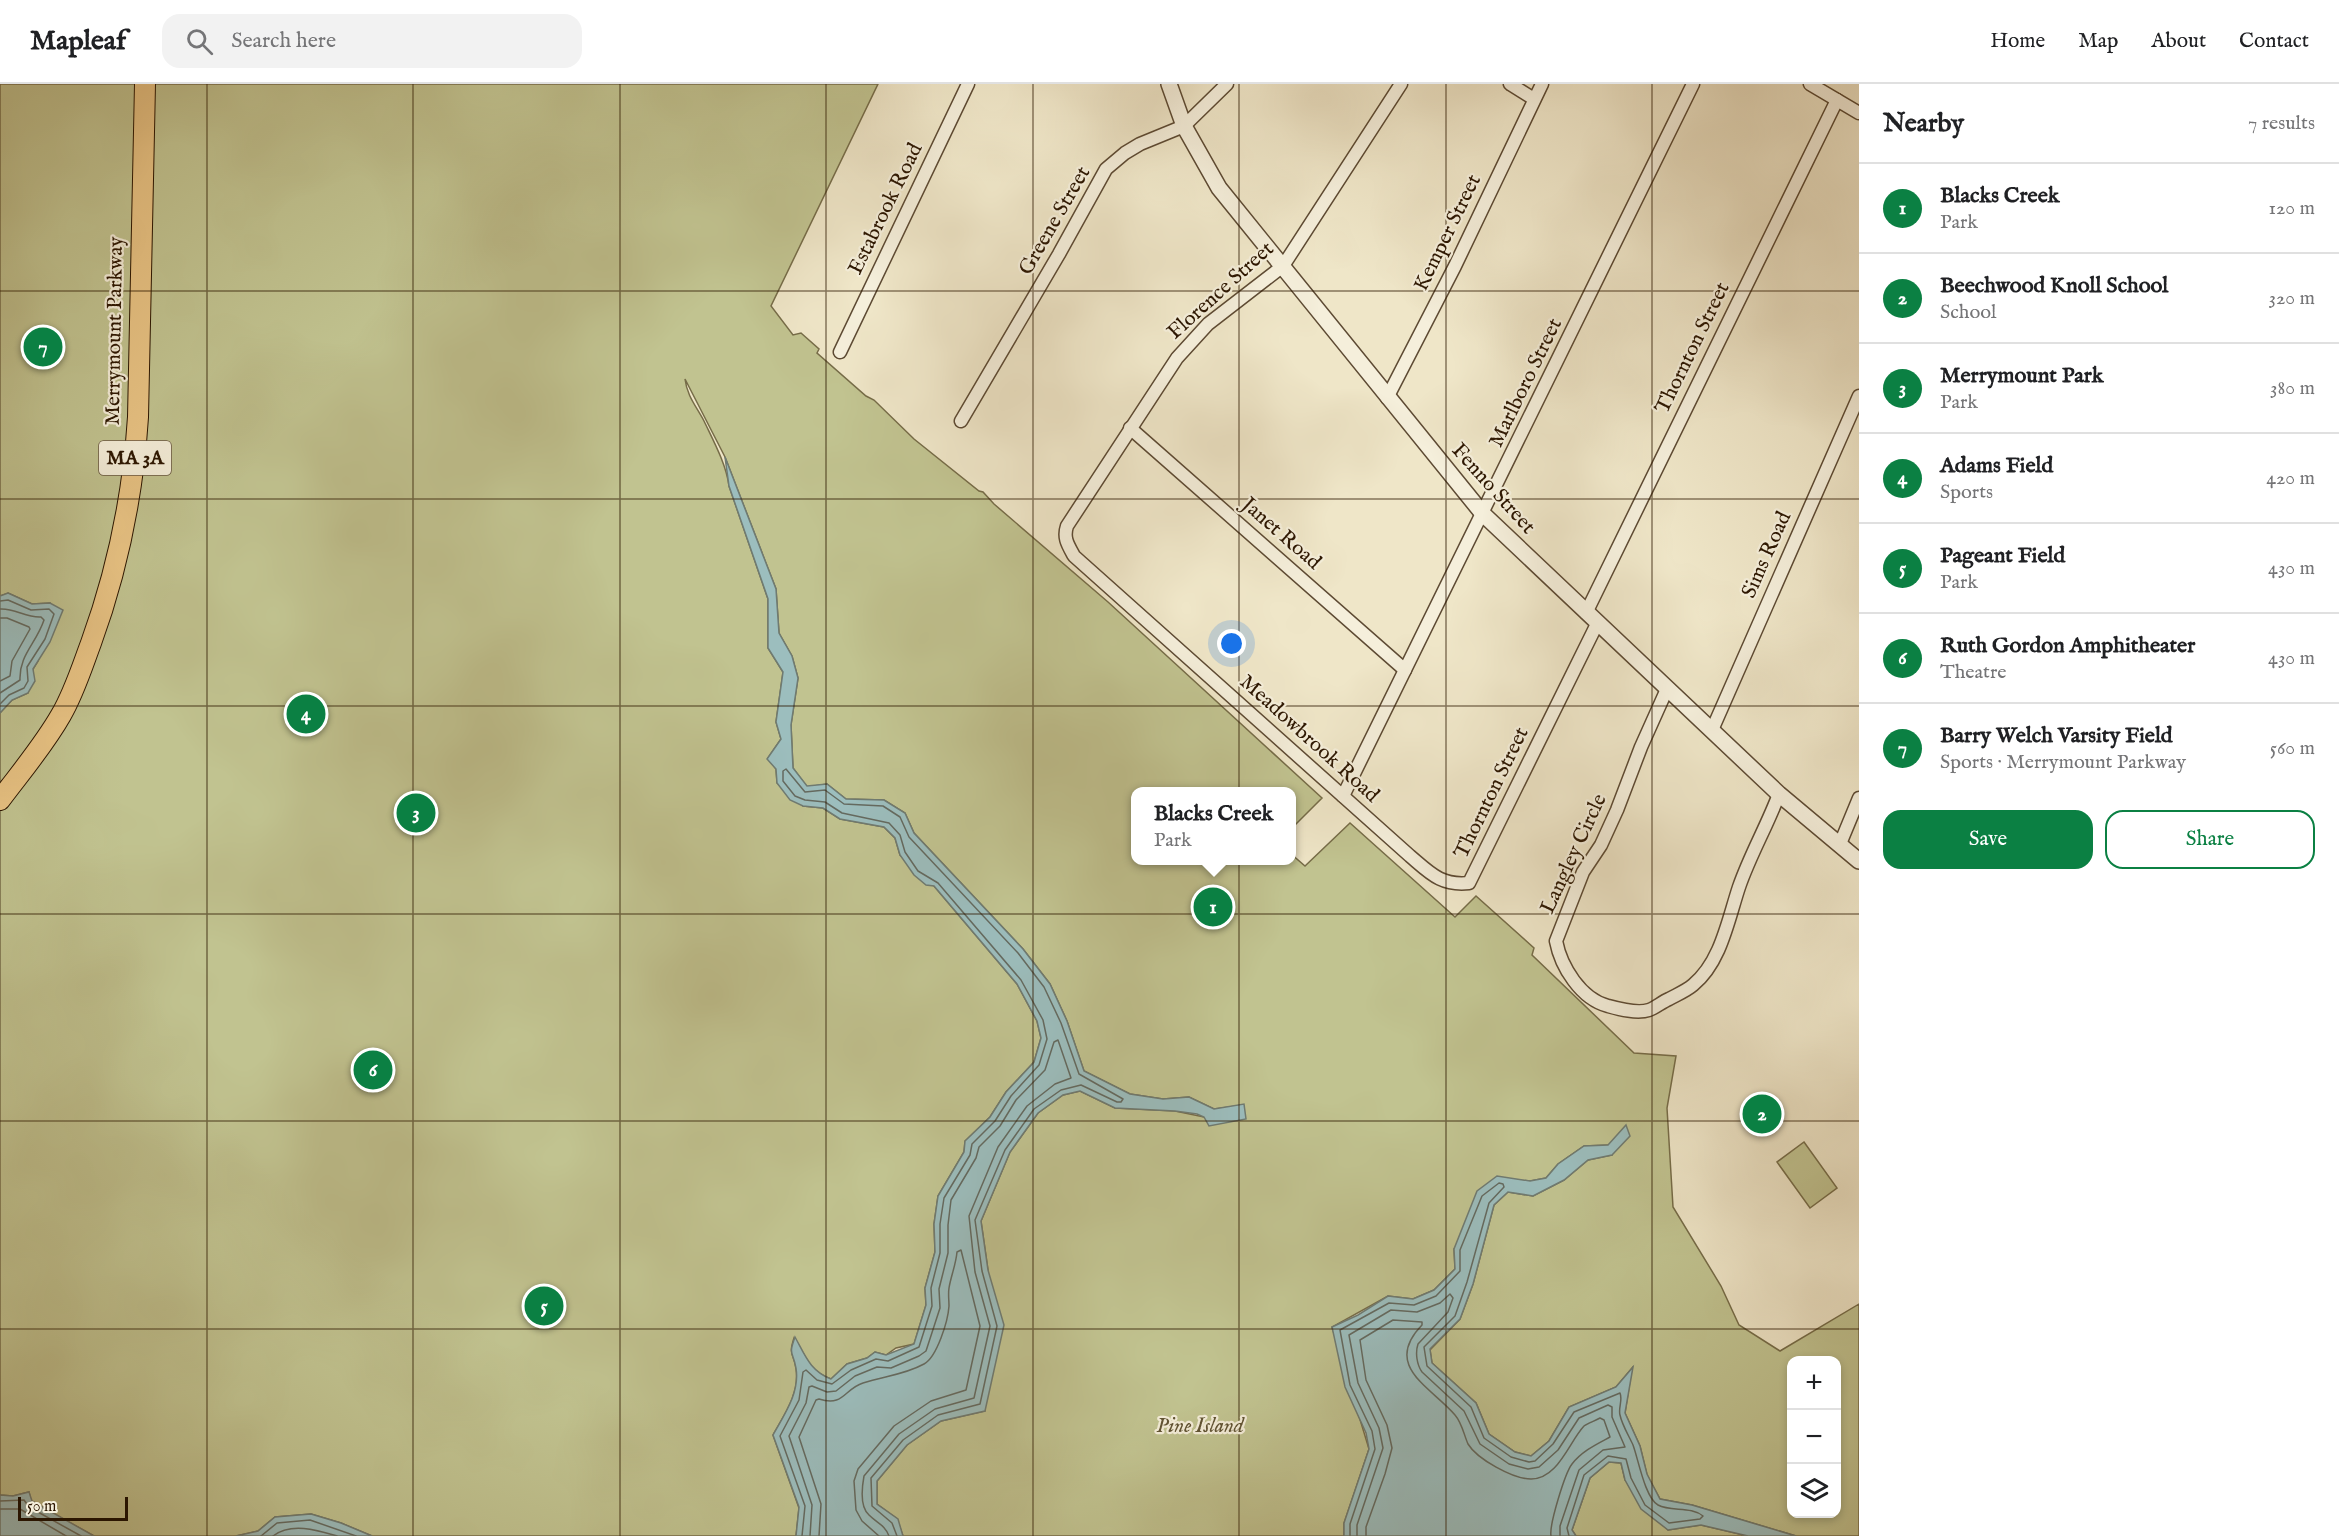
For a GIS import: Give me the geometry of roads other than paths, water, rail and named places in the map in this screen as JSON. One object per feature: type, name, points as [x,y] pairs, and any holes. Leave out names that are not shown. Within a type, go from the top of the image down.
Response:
[{"type":"main road","name":"Merrymount Parkway","points":[[0,800],[45,739],[72,692],[103,610],[118,559],[128,512],[136,454],[138,417],[145,84]]},
{"type":"street","name":"Estabrook Road","points":[[840,352],[968,84]]},
{"type":"street","name":"Fenno Street","points":[[1169,84],[1184,126],[1219,188],[1483,514],[1779,794],[1859,861]]},
{"type":"street","name":"Greene Street","points":[[961,421],[1106,169],[1140,144],[1184,126],[1227,84]]},
{"type":"street","name":"Florence Street","points":[[1067,526],[1177,358],[1208,324],[1283,266],[1401,84]]},
{"type":"street","points":[[1510,84],[1534,99]]},
{"type":"street","name":"Kemper Street","points":[[1387,398],[1455,266],[1542,84]]},
{"type":"street","name":"Marlboro Street","points":[[1343,796],[1693,84]]},
{"type":"street","points":[[1810,84],[1859,113]]},
{"type":"street","name":"Thornton Street","points":[[1469,883],[1837,100]]},
{"type":"street","name":"Sims Road","points":[[1712,730],[1859,396]]},
{"type":"street","name":"Janet Road","points":[[1130,428],[1405,670]]},
{"type":"street","name":"Meadowbrook Road","points":[[1067,526],[1066,543],[1074,556],[1281,738],[1343,796],[1440,880],[1456,884],[1469,883]]},
{"type":"street","name":"Langley Circle","points":[[1667,689],[1601,845],[1583,872],[1556,941],[1558,950],[1585,995],[1602,1004],[1623,1010],[1648,1011],[1692,986],[1706,971],[1724,936],[1739,887],[1779,794]]},
{"type":"street","points":[[1840,844],[1859,798]]},
{"type":"water","points":[[725,457],[776,589],[779,633],[792,656],[798,678],[791,725],[793,768],[807,786],[827,784],[846,799],[884,800],[905,813],[914,833],[1023,949],[1050,984],[1067,1021],[1084,1071],[1130,1094],[1163,1099],[1189,1097],[1214,1109],[1244,1104],[1246,1119],[1209,1126],[1204,1117],[1197,1114],[1115,1108],[1080,1091],[1063,1095],[1038,1113],[1010,1152],[981,1221],[988,1270],[1004,1325],[985,1411],[941,1421],[907,1445],[877,1481],[877,1504],[898,1519],[903,1536],[796,1536],[799,1507],[773,1435],[796,1386],[796,1368],[791,1351],[793,1343],[795,1337],[813,1367],[831,1379],[847,1364],[867,1358],[875,1352],[886,1355],[914,1344],[926,1305],[925,1288],[935,1252],[934,1224],[938,1196],[964,1152],[965,1141],[990,1117],[1006,1092],[1034,1062],[1041,1038],[1037,1021],[1017,984],[934,886],[926,885],[914,875],[900,855],[895,838],[884,827],[840,819],[823,808],[803,806],[790,800],[777,783],[776,769],[767,759],[781,739],[776,722],[783,672],[768,648],[768,599],[729,486]]},
{"type":"water","points":[[8,593],[32,604],[50,603],[63,610],[50,642],[33,669],[35,681],[28,693],[12,700],[0,713],[0,596]]},
{"type":"water","points":[[1626,1125],[1630,1136],[1612,1155],[1588,1160],[1564,1180],[1533,1196],[1508,1192],[1494,1205],[1473,1284],[1460,1319],[1430,1349],[1432,1363],[1476,1403],[1489,1434],[1515,1452],[1531,1456],[1549,1441],[1569,1407],[1616,1387],[1633,1367],[1625,1413],[1640,1446],[1647,1474],[1660,1499],[1692,1505],[1796,1536],[1748,1536],[1701,1525],[1668,1530],[1641,1509],[1625,1480],[1621,1463],[1609,1462],[1590,1478],[1572,1530],[1576,1536],[1344,1536],[1344,1523],[1369,1449],[1366,1433],[1345,1387],[1332,1327],[1358,1315],[1388,1296],[1413,1299],[1434,1290],[1455,1269],[1454,1249],[1477,1191],[1497,1176],[1530,1181],[1546,1178],[1558,1164],[1584,1146],[1608,1145]]},
{"type":"water","points":[[29,1492],[32,1501],[94,1536],[0,1536],[0,1495],[13,1496]]},
{"type":"water","points":[[311,1514],[372,1536],[236,1536],[258,1531],[275,1517]]},
{"type":"place","name":"Barry Welch Varsity Field","points":[[43,347]]},
{"type":"place","name":"Adams Field","points":[[306,714]]},
{"type":"place","name":"Merrymount Park","points":[[416,813]]},
{"type":"place","name":"Blacks Creek","points":[[1213,907]]},
{"type":"place","name":"Ruth Gordon Amphitheater","points":[[373,1070]]},
{"type":"place","name":"Beechwood Knoll School","points":[[1762,1114]]},
{"type":"place","name":"Pageant Field","points":[[544,1306]]},
{"type":"park label","name":"Pine Island","points":[[1200,1426]]}]
